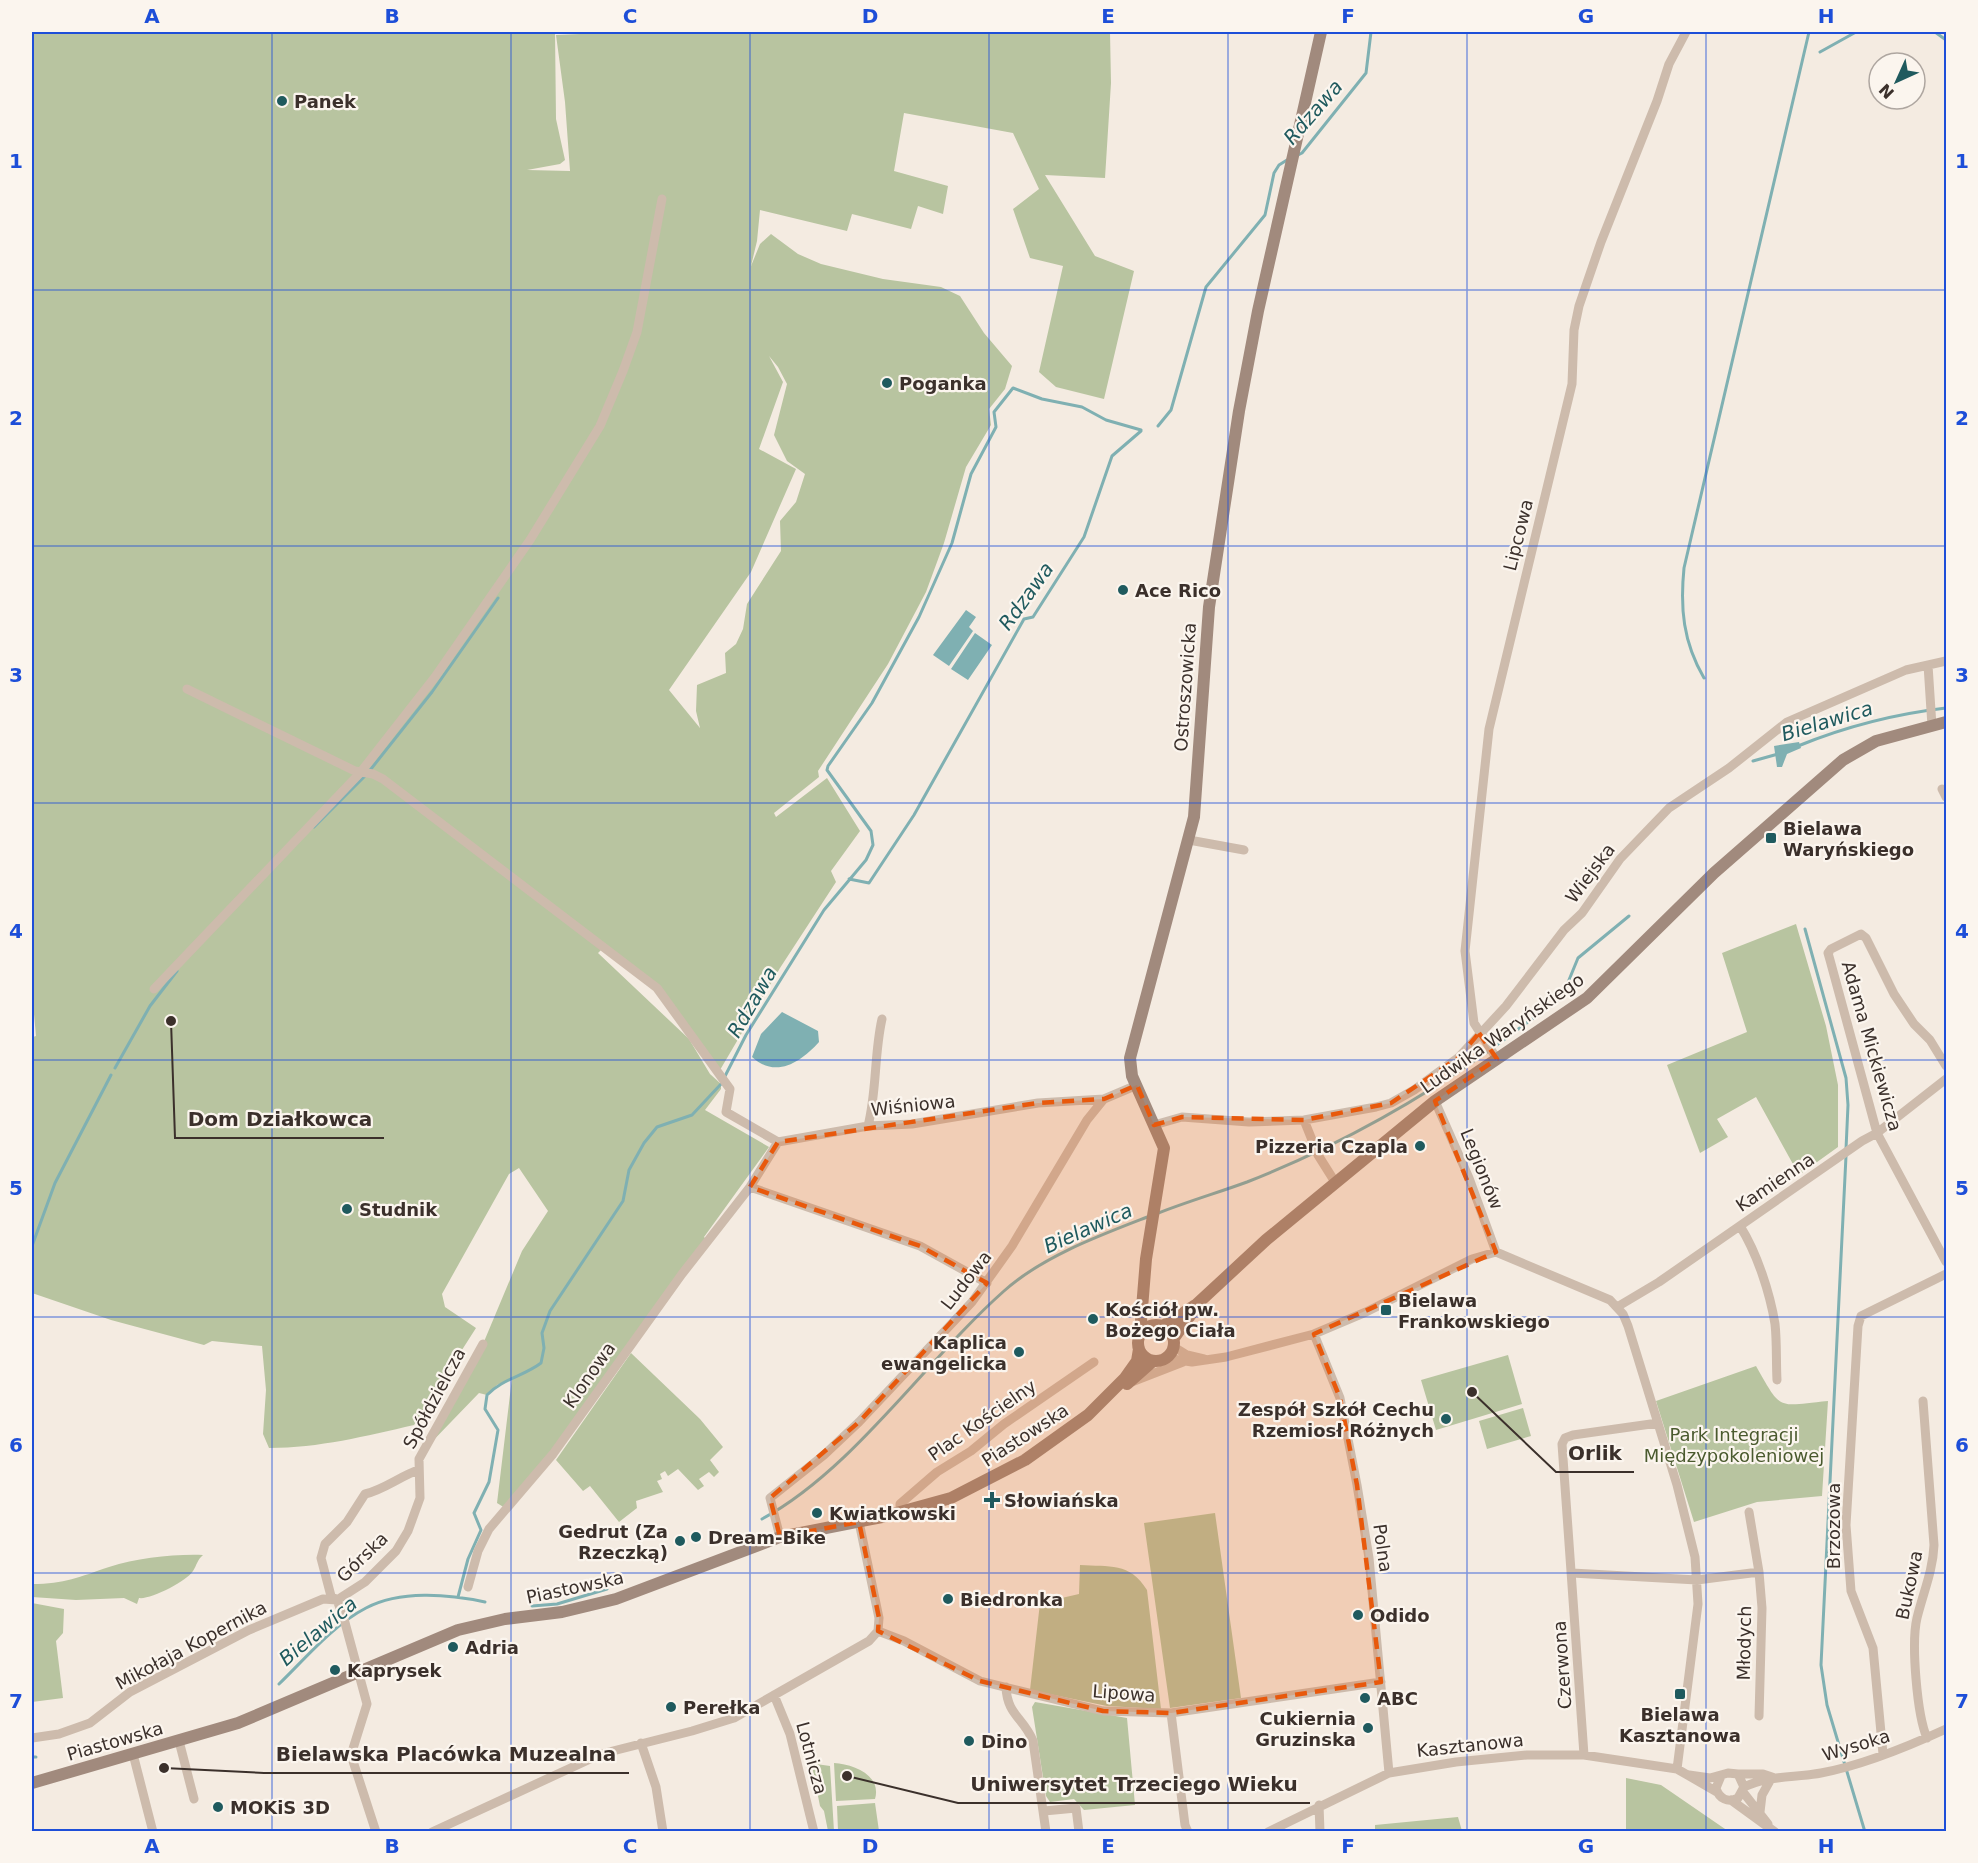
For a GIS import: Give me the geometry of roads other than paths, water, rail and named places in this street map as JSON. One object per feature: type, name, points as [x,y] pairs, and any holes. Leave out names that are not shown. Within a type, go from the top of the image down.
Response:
[{"type":"main road","name":"Ostroszowicka","points":[[1140,1333],[1150,1231],[1164,1148],[1130,1068],[1134,1036],[1189,840],[1196,801],[1202,678],[1209,607],[1239,411],[1258,311],[1321,32]]},
{"type":"main road","name":"Ludwika Waryńskiego","points":[[1161,1325],[1197,1304],[1266,1240],[1492,1052],[1593,993],[1714,873],[1843,759],[1931,714],[1947,722]]},
{"type":"main road","points":[[1144,1302],[1174,1342],[1166,1358],[1153,1361],[1144,1357],[1138,1349],[1140,1333],[1148,1326],[1161,1325]]},
{"type":"main road","name":"Ludwika Waryńskiego","points":[[1174,1342],[1197,1304]]},
{"type":"main road","name":"Piastowska","points":[[1109,1396],[1133,1367],[1138,1357],[1138,1349]]},
{"type":"main road","name":"Piastowska","points":[[32,1783],[238,1723],[462,1629],[505,1619],[561,1612],[622,1597],[780,1537],[900,1513],[951,1498],[1008,1470],[1054,1440],[1153,1361]]},
{"type":"street","name":"Lipcowa","points":[[1492,1052],[1479,1033],[1472,1015],[1465,951],[1493,705],[1572,384],[1574,330],[1579,306],[1669,64],[1686,32]]},
{"type":"street","points":[[154,989],[360,773],[435,677],[530,540],[600,426],[638,332],[662,199]]},
{"type":"street","name":"Wiejska","points":[[1154,1125],[1182,1117],[1249,1122],[1304,1120],[1391,1103],[1458,1058],[1524,983],[1564,930],[1582,913],[1620,859],[1670,808],[1729,768],[1787,722],[1906,670],[1947,661]]},
{"type":"street","points":[[1928,665],[1931,714]]},
{"type":"street","points":[[187,689],[360,773],[373,774],[383,779],[657,988],[728,1085],[730,1094],[725,1106],[728,1115],[778,1142]]},
{"type":"street","points":[[1189,840],[1244,850]]},
{"type":"street","name":"Adama Mickiewicza","points":[[1947,1066],[1930,1040],[1899,1003],[1866,938],[1861,934],[1836,944],[1828,953],[1877,1133],[1947,1262]]},
{"type":"street","points":[[868,1126],[873,1104],[876,1044],[882,1019]]},
{"type":"street","name":"Kamienna","points":[[1617,1307],[1877,1133],[1947,1079]]},
{"type":"street","name":"Wiśniowa","points":[[778,1142],[868,1126],[912,1124],[1038,1103],[1104,1100],[1137,1085]]},
{"type":"street","name":"Ludowa","points":[[780,1537],[770,1498],[824,1455],[859,1422],[954,1323],[987,1283],[1012,1246],[1087,1120],[1104,1100]]},
{"type":"street","name":"Legionów","points":[[1435,1101],[1469,1178],[1496,1252]]},
{"type":"street","points":[[1304,1120],[1318,1155],[1335,1182]]},
{"type":"street","name":"Klonowa","points":[[468,1587],[478,1551],[489,1529],[553,1454],[682,1274],[750,1188],[778,1142]]},
{"type":"street","points":[[750,1188],[920,1246],[987,1283]]},
{"type":"street","points":[[1740,1226],[1747,1238],[1771,1308],[1775,1325],[1777,1380]]},
{"type":"street","points":[[1166,1358],[1183,1362],[1206,1360],[1314,1334],[1374,1308],[1472,1259],[1496,1252],[1598,1294],[1617,1307],[1628,1326],[1690,1529],[1697,1580],[1698,1604],[1677,1769]]},
{"type":"street","name":"Brzozowa","points":[[1882,1754],[1874,1648],[1851,1591],[1846,1556],[1858,1326],[1861,1316],[1947,1274]]},
{"type":"street","name":"Polna","points":[[1314,1334],[1340,1398],[1355,1475],[1369,1557],[1389,1773]]},
{"type":"street","points":[[1174,1342],[1187,1355],[1206,1360]]},
{"type":"street","name":"Spółdzielcza","points":[[418,1470],[419,1459],[483,1344]]},
{"type":"street","name":"Plac Kościelny","points":[[900,1513],[900,1504],[937,1472],[971,1451],[1004,1424],[1094,1362]]},
{"type":"street","name":"Piastowska","points":[[1127,1384],[1183,1362]]},
{"type":"street","name":"Bukowa","points":[[1923,1401],[1934,1560],[1917,1617],[1915,1636],[1920,1722],[1927,1738]]},
{"type":"street","name":"Czerwona","points":[[1584,1755],[1562,1444],[1565,1437],[1658,1423]]},
{"type":"street","name":"Górska","points":[[418,1470],[420,1498],[408,1531],[396,1551],[365,1582],[337,1600],[331,1596],[321,1558],[325,1544],[347,1522],[365,1494],[378,1491],[389,1482],[418,1470]]},
{"type":"street","name":"Młodych","points":[[1749,1512],[1759,1572],[1762,1608],[1759,1716]]},
{"type":"street","points":[[432,1832],[550,1775],[601,1754],[734,1718],[863,1645],[878,1631],[879,1618],[859,1522]]},
{"type":"street","points":[[1572,1573],[1697,1580],[1759,1572]]},
{"type":"street","points":[[337,1600],[367,1704],[351,1755],[376,1832]]},
{"type":"street","name":"Mikołaja Kopernika","points":[[32,1738],[59,1734],[90,1723],[129,1692],[249,1630],[316,1602],[337,1600]]},
{"type":"street","name":"Lipowa","points":[[878,1631],[927,1653],[960,1673],[980,1681],[1103,1711],[1171,1713],[1381,1682]]},
{"type":"street","points":[[1006,1687],[1011,1710],[1028,1731],[1032,1741],[1046,1832]]},
{"type":"street","name":"Lotnicza","points":[[774,1695],[790,1734],[814,1832]]},
{"type":"street","points":[[1171,1713],[1185,1829]]},
{"type":"street","name":"Wysoka","points":[[1744,1789],[1772,1777],[1820,1773],[1882,1754],[1947,1730]]},
{"type":"street","points":[[179,1741],[194,1799]]},
{"type":"street","points":[[641,1743],[656,1787],[663,1832]]},
{"type":"street","points":[[133,1754],[153,1832]]},
{"type":"street","name":"Kasztanowa","points":[[1268,1832],[1319,1805],[1389,1773],[1466,1761],[1546,1754],[1584,1755],[1677,1769],[1717,1792]]},
{"type":"street","points":[[1728,1773],[1738,1774],[1744,1789],[1772,1829],[1717,1792],[1717,1783],[1721,1776],[1728,1773]]},
{"type":"street","name":"Wysoka","points":[[1738,1774],[1763,1774],[1772,1777]]},
{"type":"street","name":"Kasztanowa","points":[[1687,1775],[1710,1778],[1721,1776]]},
{"type":"street","points":[[1760,1812],[1762,1795],[1772,1777]]},
{"type":"street","points":[[1731,1800],[1738,1798],[1744,1789]]},
{"type":"street","points":[[1319,1805],[1320,1832]]},
{"type":"street","points":[[1044,1811],[1076,1808],[1079,1832]]},
{"type":"water","points":[[966,610],[976,617],[969,627],[973,631],[949,666],[933,655]]},
{"type":"water","points":[[975,633],[992,645],[968,680],[951,669]]},
{"type":"water","points":[[1799,742],[1801,748],[1787,754],[1782,767],[1777,767],[1774,746]]},
{"type":"water","points":[[782,1012],[818,1031],[819,1042],[796,1061],[788,1065],[770,1067],[752,1057],[761,1034]]},
{"type":"waterway","name":"Rdzawa","points":[[1296,156],[1302,153],[1366,73],[1371,32]]},
{"type":"waterway","points":[[1704,678],[1687,638],[1682,597],[1684,568],[1809,32]]},
{"type":"waterway","points":[[1820,52],[1856,32]]},
{"type":"waterway","points":[[1935,32],[1946,40]]},
{"type":"waterway","name":"Rdzawa","points":[[1158,426],[1171,410],[1206,287],[1265,215],[1274,173],[1279,165],[1287,160]]},
{"type":"waterway","name":"Rdzawa","points":[[458,1597],[468,1559],[481,1530],[474,1513],[489,1482],[498,1430],[485,1409],[487,1395],[499,1385],[541,1363],[544,1348],[542,1333],[550,1311],[623,1201],[629,1170],[644,1143],[657,1127],[692,1115],[721,1084],[746,1035],[824,910],[866,860],[873,845],[871,831],[827,770],[828,766],[872,703],[919,617],[952,543],[971,474],[996,427],[994,412],[1013,388],[1042,399],[1082,407],[1106,420],[1141,430]]},
{"type":"waterway","name":"Rdzawa","points":[[849,879],[869,883],[914,815],[1024,619],[1033,617],[1084,537],[1112,456],[1141,431]]},
{"type":"waterway","points":[[314,827],[367,774],[432,692],[498,598]]},
{"type":"waterway","name":"Bielawica","points":[[1798,746],[1834,732],[1871,722],[1946,708]]},
{"type":"waterway","name":"Bielawica","points":[[1753,761],[1778,754]]},
{"type":"waterway","name":"Bielawica","points":[[1494,1047],[1562,997],[1578,958],[1629,916]]},
{"type":"waterway","points":[[1805,929],[1846,1078],[1848,1105],[1846,1149]]},
{"type":"waterway","points":[[115,1068],[150,1006],[177,971]]},
{"type":"waterway","name":"Bielawica","points":[[1156,1214],[1247,1182],[1310,1155],[1401,1107],[1487,1052]]},
{"type":"waterway","points":[[32,1246],[55,1183],[111,1075]]},
{"type":"waterway","points":[[1846,1156],[1821,1665],[1827,1705],[1865,1832]]},
{"type":"waterway","name":"Bielawica","points":[[762,1519],[795,1498],[858,1444],[975,1319],[1019,1279],[1054,1257],[1150,1216]]},
{"type":"waterway","name":"Bielawica","points":[[532,1606],[557,1604],[607,1589]]},
{"type":"waterway","name":"Bielawica","points":[[279,1684],[342,1624],[379,1602],[424,1595],[485,1602]]},
{"type":"place","name":"Panek","points":[[282,101]]},
{"type":"place","name":"Poganka","points":[[887,383]]},
{"type":"place","name":"Ace Rico","points":[[1123,590]]},
{"type":"place","name":"Bielawa Waryńskiego","points":[[1771,838]]},
{"type":"place","name":"Dom Działkowca","points":[[171,1021]]},
{"type":"place","name":"Pizzeria Czapla","points":[[1420,1146]]},
{"type":"place","name":"Studnik","points":[[347,1209]]},
{"type":"place","name":"Bielawa Frankowskiego","points":[[1386,1310]]},
{"type":"place","name":"Kościół pw. Bożego Ciała","points":[[1093,1319]]},
{"type":"place","name":"Kaplica ewangelicka","points":[[1019,1352]]},
{"type":"place","name":"Orlik","points":[[1472,1392]]},
{"type":"place","name":"Zespół Szkół Cechu Rzemiosł Różnych","points":[[1446,1419]]},
{"type":"place","name":"Słowiańska","points":[[992,1500]]},
{"type":"place","name":"Kwiatkowski","points":[[817,1513]]},
{"type":"place","name":"Dream-Bike","points":[[696,1537]]},
{"type":"place","name":"Gedrut (Za Rzeczką)","points":[[680,1541]]},
{"type":"place","name":"Biedronka","points":[[948,1599]]},
{"type":"place","name":"Odido","points":[[1358,1615]]},
{"type":"place","name":"Adria","points":[[453,1647]]},
{"type":"place","name":"Kaprysek","points":[[335,1670]]},
{"type":"place","name":"Bielawa Kasztanowa","points":[[1680,1694]]},
{"type":"place","name":"ABC","points":[[1365,1698]]},
{"type":"place","name":"Perełka","points":[[671,1707]]},
{"type":"place","name":"Cukiernia Gruzinska","points":[[1368,1728]]},
{"type":"place","name":"Dino","points":[[969,1741]]},
{"type":"place","name":"Bielawska Placówka Muzealna","points":[[164,1768]]},
{"type":"place","name":"Uniwersytet Trzeciego Wieku","points":[[847,1776]]},
{"type":"place","name":"MOKiS 3D","points":[[218,1807]]},
{"type":"park label","name":"Park Integracji Międzypokoleniowej","points":[[1734,1444]]}]
